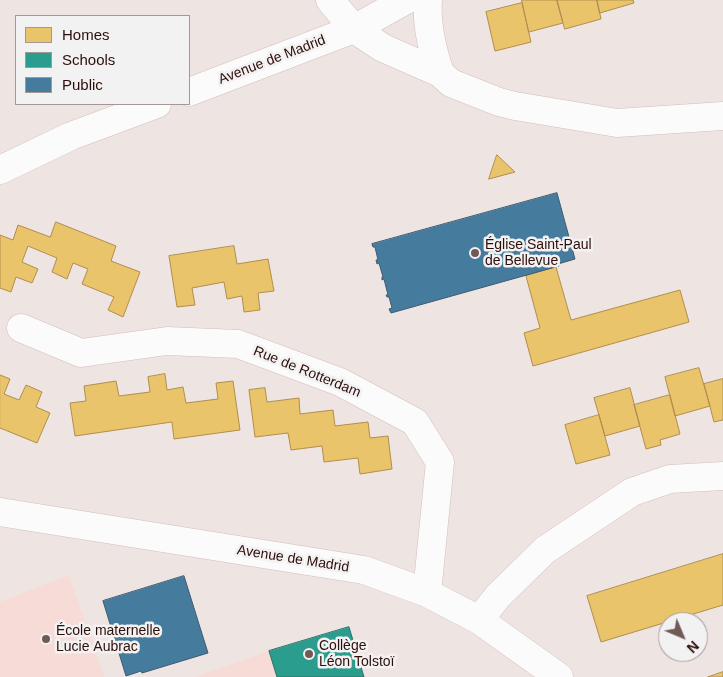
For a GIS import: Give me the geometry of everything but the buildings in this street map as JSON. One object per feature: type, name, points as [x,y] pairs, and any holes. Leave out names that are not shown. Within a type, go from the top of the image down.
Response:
[{"type":"street","points":[[330,0],[354,29],[383,48],[440,73],[451,84],[499,102],[617,123],[723,116]]},
{"type":"street","name":"Avenue de Madrid","points":[[190,92],[354,29],[406,0]]},
{"type":"street","points":[[428,0],[427,13],[432,48],[440,73]]},
{"type":"street","points":[[0,170],[71,136],[154,105]]},
{"type":"street","name":"Rue de Rotterdam","points":[[21,328],[81,353],[167,341],[238,344],[340,382],[415,422],[440,462],[427,592]]},
{"type":"street","points":[[479,620],[498,596],[545,550],[632,492],[670,479],[723,476]]},
{"type":"street","name":"Avenue de Madrid","points":[[0,512],[364,570],[427,592],[479,620],[559,677]]},
{"type":"shaded area","name":"École maternelle Lucie Aubrac","points":[[69,575],[104,677],[0,677],[0,602]]},
{"type":"shaded area","name":"Collège Léon Tolstoï","points":[[349,627],[364,677],[194,677],[269,651]]},
{"type":"place","name":"Église Saint-Paul de Bellevue","points":[[475,253]]},
{"type":"place","name":"École maternelle Lucie Aubrac","points":[[46,639]]},
{"type":"place","name":"Collège Léon Tolstoï","points":[[309,654]]}]
